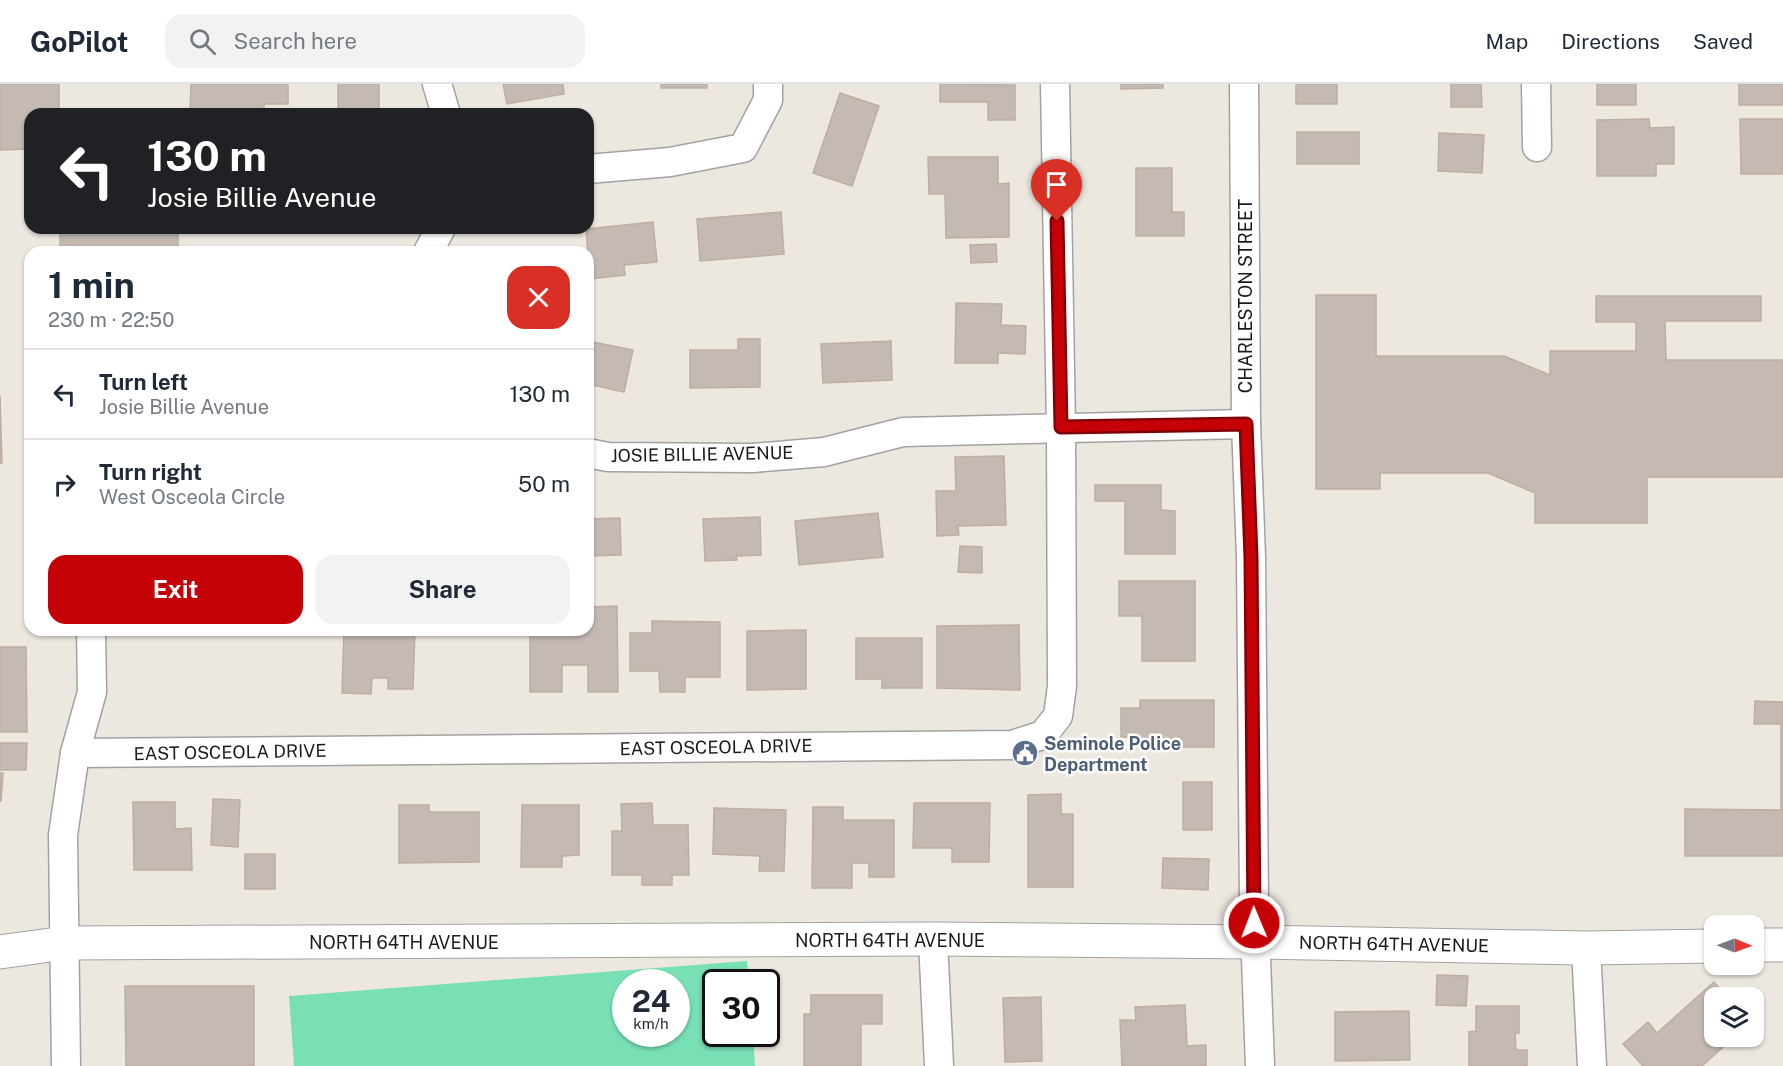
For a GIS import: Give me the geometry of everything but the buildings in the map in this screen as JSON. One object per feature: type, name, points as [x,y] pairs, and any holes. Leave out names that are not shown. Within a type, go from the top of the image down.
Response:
[{"type":"street","points":[[437,84],[444,108]]},
{"type":"street","points":[[594,168],[670,162],[742,148],[768,100],[768,84]]},
{"type":"street","name":"EAST OSCEOLA DRIVE","points":[[75,753],[1012,745],[1043,735],[1058,716],[1062,686],[1061,427],[1055,84]]},
{"type":"street","name":"CHARLESTON STREET","points":[[1244,84],[1246,424],[1251,557],[1254,904],[1260,1066]]},
{"type":"street","points":[[1536,84],[1537,147]]},
{"type":"street","name":"JOSIE BILLIE AVENUE","points":[[594,454],[753,458],[824,452],[903,432],[1246,424]]},
{"type":"street","points":[[66,1066],[63,835],[75,753],[92,692],[92,636]]},
{"type":"street","name":"NORTH 64TH AVENUE","points":[[0,930],[65,943]]},
{"type":"street","points":[[933,939],[939,1066]]},
{"type":"street","name":"NORTH 64TH AVENUE","points":[[0,952],[65,943],[933,939],[1586,948],[1704,946]]},
{"type":"street","points":[[1764,945],[1783,945]]},
{"type":"street","points":[[1586,948],[1592,1066]]},
{"type":"green space","points":[[747,961],[748,969],[702,969],[702,1047],[754,1047],[755,1066],[294,1066],[289,996],[612,971],[612,1047],[690,1047],[690,969],[642,969]]},
{"type":"place","name":"Seminole Police Department","points":[[1025,753]]},
{"type":"route","points":[[1057,221],[1061,427],[1246,424],[1251,557],[1254,923]]}]
